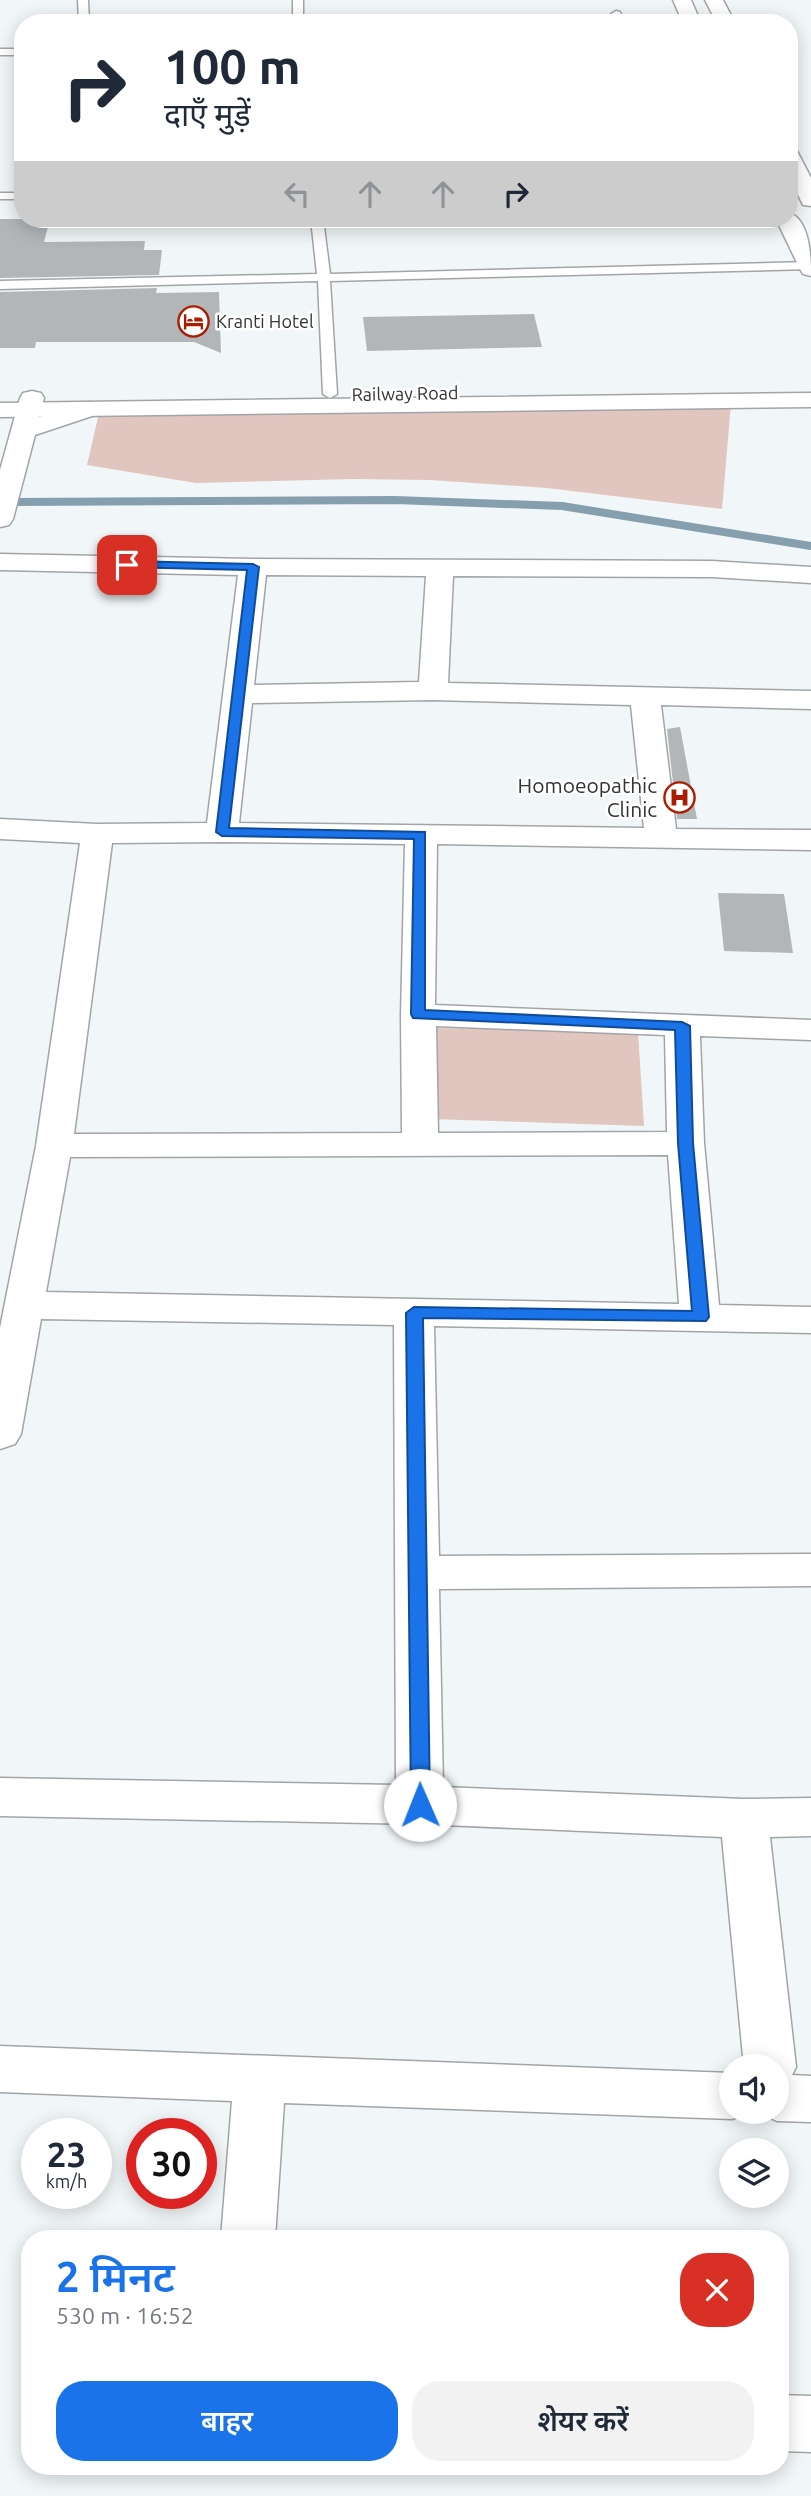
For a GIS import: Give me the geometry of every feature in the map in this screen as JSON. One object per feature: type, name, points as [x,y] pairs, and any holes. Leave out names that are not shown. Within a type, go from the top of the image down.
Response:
[{"type":"street","points":[[798,172],[811,200]]},
{"type":"street","points":[[791,228],[810,267]]},
{"type":"street","name":"Railway Road","points":[[11,416],[330,394],[635,396],[811,388]]},
{"type":"street","points":[[0,519],[11,416],[89,409],[635,396],[811,400]]},
{"type":"street","points":[[0,562],[253,567],[712,569],[811,575]]},
{"type":"street","points":[[222,832],[253,567]]},
{"type":"street","points":[[433,691],[440,568]]},
{"type":"street","points":[[239,694],[433,691],[811,700]]},
{"type":"street","points":[[645,695],[661,838]]},
{"type":"street","points":[[0,829],[97,834],[222,832],[811,840]]},
{"type":"street","points":[[0,1434],[6,1360],[25,1305],[54,1146],[97,834]]},
{"type":"street","points":[[420,1145],[418,1014],[421,835]]},
{"type":"street","points":[[418,1014],[811,1030]]},
{"type":"street","points":[[682,1026],[686,1143],[701,1317]]},
{"type":"street","points":[[54,1146],[686,1143]]},
{"type":"street","points":[[25,1305],[811,1320]]},
{"type":"street","points":[[414,1313],[420,1805]]},
{"type":"street","points":[[418,1573],[811,1570]]},
{"type":"street","points":[[0,1797],[420,1805],[744,1818],[811,1817]]},
{"type":"street","points":[[744,1818],[769,2054]]},
{"type":"street","points":[[0,2069],[719,2095]]},
{"type":"street","points":[[249,2230],[260,2077]]},
{"type":"street","points":[[789,2098],[811,2099]]},
{"type":"street","points":[[789,2423],[811,2424]]},
{"type":"lane","points":[[318,228],[324,278],[330,394]]},
{"type":"lane","points":[[0,285],[810,267]]},
{"type":"shaded area","points":[[731,404],[722,509],[547,488],[431,480],[196,483],[87,465],[99,413]]},
{"type":"shaded area","points":[[434,1028],[638,1032],[644,1126],[431,1119]]},
{"type":"building","points":[[0,219],[14,219],[14,228],[48,228],[44,242],[145,241],[144,250],[162,250],[159,275],[0,278]]},
{"type":"building","points":[[157,288],[156,293],[219,292],[221,353],[194,342],[36,342],[35,348],[0,348],[0,292]]},
{"type":"building","points":[[534,314],[542,347],[367,351],[363,317]]},
{"type":"building","points":[[680,727],[697,819],[677,819],[667,729]]},
{"type":"building","points":[[718,893],[784,894],[793,953],[724,951]]},
{"type":"waterway","points":[[11,502],[395,500],[562,506],[811,546]]},
{"type":"place","name":"Kranti Hotel","points":[[193,321]]},
{"type":"place","name":"Homoeopathic Clinic","points":[[680,797]]},
{"type":"route","points":[[127,565],[253,567],[222,832],[421,835],[418,1014],[682,1026],[686,1143],[701,1317],[414,1313],[420,1805]]}]
